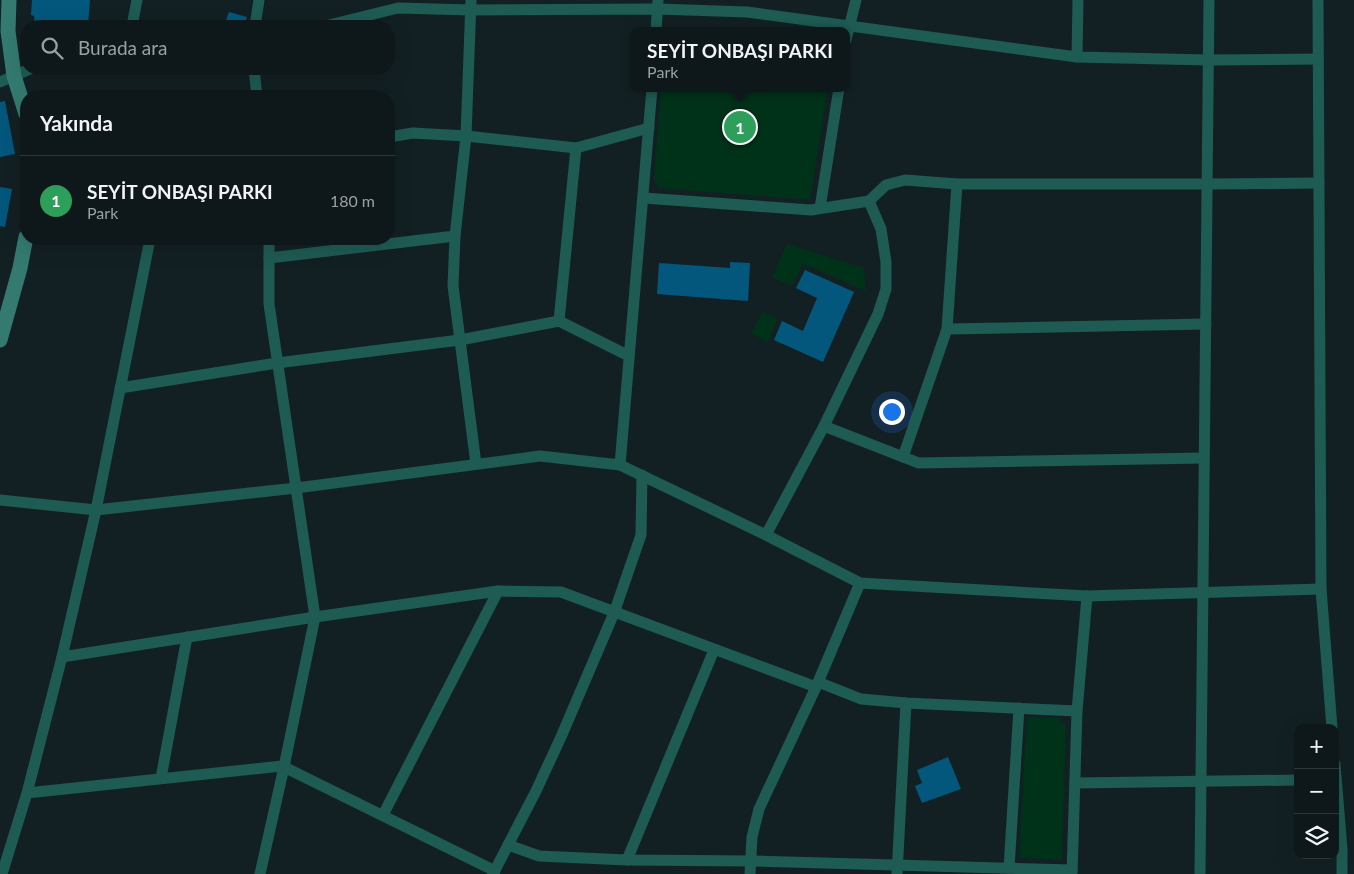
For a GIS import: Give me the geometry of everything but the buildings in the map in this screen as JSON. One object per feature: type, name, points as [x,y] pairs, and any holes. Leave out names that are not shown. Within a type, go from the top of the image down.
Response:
[{"type":"street","points":[[9,0],[8,31],[14,76],[20,95]]},
{"type":"street","points":[[133,20],[137,0]]},
{"type":"street","points":[[256,20],[258,0]]},
{"type":"street","points":[[848,26],[856,0]]},
{"type":"street","points":[[1077,56],[1078,0]]},
{"type":"street","points":[[1200,874],[1209,0]]},
{"type":"street","points":[[1318,0],[1321,589],[1332,724]]},
{"type":"street","points":[[349,20],[398,8],[471,5],[658,5],[747,12],[1077,56],[1209,60],[1318,59]]},
{"type":"street","points":[[471,5],[466,136],[455,236],[453,286],[476,464]]},
{"type":"street","points":[[656,27],[658,5]]},
{"type":"street","points":[[0,82],[20,73]]},
{"type":"street","points":[[255,75],[256,90]]},
{"type":"street","points":[[620,465],[652,92]]},
{"type":"street","points":[[820,208],[838,92]]},
{"type":"street","points":[[395,136],[413,132],[576,148],[649,128]]},
{"type":"street","points":[[559,321],[576,148]]},
{"type":"street","points":[[644,198],[811,210],[869,201],[886,185],[905,180],[957,184],[1319,183]]},
{"type":"street","points":[[903,457],[947,329],[957,184]]},
{"type":"street","points":[[766,535],[824,426],[878,314],[886,289],[886,262],[881,229],[869,201]]},
{"type":"street","points":[[395,243],[455,236]]},
{"type":"street","points":[[0,340],[24,245]]},
{"type":"street","points":[[2,874],[26,793],[62,657],[96,510],[149,245]]},
{"type":"street","points":[[260,874],[314,617],[268,304],[269,245]]},
{"type":"street","points":[[269,258],[379,245]]},
{"type":"street","points":[[120,388],[277,363],[460,340],[559,321],[629,356]]},
{"type":"street","points":[[947,329],[1206,324]]},
{"type":"street","points":[[824,426],[919,463],[1204,458]]},
{"type":"street","points":[[0,500],[96,510],[296,488],[540,456],[620,465],[766,535],[860,583],[1087,596],[1321,589]]},
{"type":"street","points":[[26,793],[284,767],[494,872],[561,737],[614,613],[641,535],[642,475]]},
{"type":"street","points":[[750,874],[752,837],[760,809],[817,685],[860,583]]},
{"type":"street","points":[[62,657],[314,617],[498,591],[560,592],[714,650],[861,699],[906,703],[1078,710]]},
{"type":"street","points":[[382,816],[498,591]]},
{"type":"street","points":[[508,846],[539,856],[627,860],[751,861],[897,869],[1009,868],[1072,872],[1078,710],[1087,596]]},
{"type":"street","points":[[161,778],[187,637]]},
{"type":"street","points":[[627,860],[714,650]]},
{"type":"street","points":[[897,869],[906,703]]},
{"type":"street","points":[[1009,868],[1018,708]]},
{"type":"street","points":[[1075,783],[1294,780]]},
{"type":"street","points":[[1339,814],[1342,874]]},
{"type":"green space","points":[[661,92],[827,92],[810,200],[659,188],[654,179]]},
{"type":"green space","points":[[787,244],[864,268],[866,291],[803,264],[792,286],[772,277]]},
{"type":"green space","points":[[762,312],[778,319],[768,342],[751,334]]},
{"type":"green space","points":[[1027,717],[1058,718],[1066,726],[1062,860],[1019,858]]},
{"type":"place","name":"SEYİT ONBAŞI PARKI","points":[[740,127]]}]
